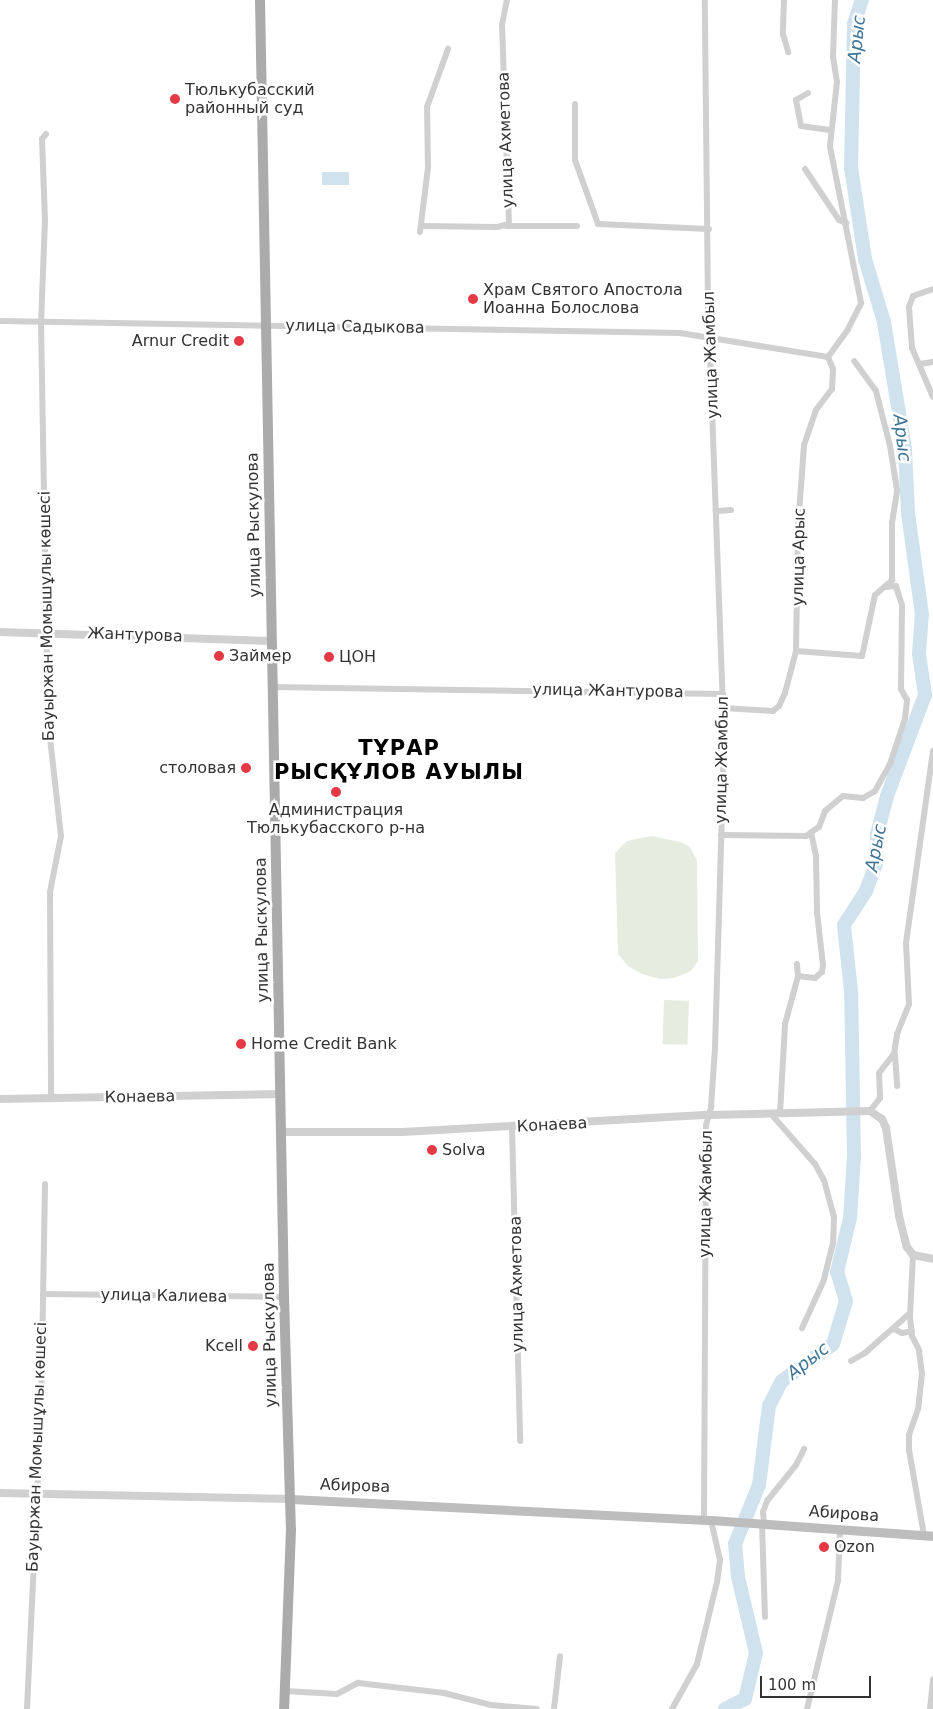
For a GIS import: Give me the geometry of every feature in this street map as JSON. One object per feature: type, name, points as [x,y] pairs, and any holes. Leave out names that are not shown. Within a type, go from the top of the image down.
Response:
[{"type":"main road","name":"улица Рыскулова","points":[[260,0],[284,1298],[291,1500],[290,1623],[284,1709]]},
{"type":"main road","name":"Абирова","points":[[291,1500],[709,1520],[929,1535]]},
{"type":"street","name":"улица Ахметова","points":[[448,49],[427,107],[428,168],[421,229],[506,226],[509,224],[502,25],[507,0]]},
{"type":"street","name":"улица Жамбыл","points":[[672,1709],[697,1664],[720,1560],[709,1520],[705,1207],[714,1048],[724,708],[710,338],[705,0]]},
{"type":"street","points":[[784,0],[783,34],[788,52]]},
{"type":"street","points":[[710,338],[828,357],[848,329],[861,302],[830,146],[830,130],[837,82],[832,57],[835,0]]},
{"type":"street","points":[[808,92],[796,100],[801,126],[830,130]]},
{"type":"street","points":[[575,104],[575,160],[598,224],[709,229]]},
{"type":"street","name":"Бауыржан Момышұлы көшесі","points":[[46,134],[42,139],[44,220],[41,322],[47,632],[50,738],[61,836],[50,892],[51,1098]]},
{"type":"street","points":[[805,169],[839,220],[846,223]]},
{"type":"street","points":[[506,226],[577,226]]},
{"type":"street","points":[[933,289],[909,301],[912,348],[933,397]]},
{"type":"street","name":"улица Садыкова","points":[[0,321],[680,333],[710,338]]},
{"type":"street","name":"улица Арыс","points":[[724,708],[759,712],[773,711],[779,706],[796,651],[804,445],[816,410],[832,389],[834,369],[828,357]]},
{"type":"street","points":[[721,836],[798,838],[819,827],[825,811],[843,796],[863,798],[875,791],[890,764],[905,719],[908,700],[901,689],[902,605],[894,583],[892,523],[897,490],[890,446],[876,391],[854,360]]},
{"type":"street","points":[[920,364],[933,362]]},
{"type":"street","points":[[718,511],[731,510]]},
{"type":"street","points":[[796,651],[860,658],[875,595],[886,586],[894,583]]},
{"type":"street","name":"Жантурова","points":[[0,632],[47,632],[271,641]]},
{"type":"street","name":"улица Жантурова","points":[[272,687],[493,688],[723,694]]},
{"type":"street","points":[[897,1086],[894,1054],[910,995],[906,943],[930,791],[933,751]]},
{"type":"street","points":[[798,976],[815,978],[822,972],[816,856],[811,832]]},
{"type":"street","points":[[780,1114],[785,1024],[798,976],[797,964]]},
{"type":"street","points":[[894,1054],[879,1072],[880,1098],[870,1111],[882,1119],[886,1128],[900,1223],[907,1247],[914,1255],[933,1259]]},
{"type":"street","name":"Конаева","points":[[0,1099],[280,1094]]},
{"type":"street","name":"Конаева","points":[[281,1132],[512,1128],[709,1115],[870,1111]]},
{"type":"street","points":[[771,1114],[815,1164],[824,1180],[834,1217],[833,1243],[824,1280],[802,1328]]},
{"type":"street","name":"улица Ахметова","points":[[512,1128],[520,1441]]},
{"type":"street","name":"Бауыржан Момышұлы көшесі","points":[[27,1709],[38,1494],[45,1184]]},
{"type":"street","points":[[914,1255],[910,1313],[912,1331],[920,1350],[922,1373],[918,1409],[909,1435],[909,1450],[929,1535]]},
{"type":"street","name":"улица Калиева","points":[[43,1294],[284,1298]]},
{"type":"street","points":[[851,1361],[894,1329],[910,1313]]},
{"type":"street","points":[[894,1329],[899,1333],[912,1331]]},
{"type":"street","points":[[765,1617],[760,1523],[767,1501],[804,1449]]},
{"type":"street","name":"Абирова","points":[[0,1493],[291,1500]]},
{"type":"street","points":[[807,1709],[835,1597],[840,1528]]},
{"type":"street","points":[[554,1709],[560,1656]]},
{"type":"street","points":[[930,1709],[933,1679]]},
{"type":"street","points":[[285,1691],[337,1694],[358,1683],[444,1692],[491,1705],[537,1709]]},
{"type":"shaded area","points":[[651,836],[680,842],[689,846],[697,860],[698,961],[691,971],[674,978],[660,979],[642,974],[628,966],[618,954],[615,853],[627,841]]},
{"type":"shaded area","points":[[664,1000],[689,1001],[687,1045],[662,1044]]},
{"type":"water","points":[[322,172],[349,172],[349,185],[322,185]]},
{"type":"waterway","name":"Арыс","points":[[725,1709],[745,1699],[756,1653],[738,1577],[735,1544],[759,1485],[769,1406],[782,1381],[833,1344],[846,1301],[837,1272],[850,1218],[854,1156],[851,991],[844,925],[866,891],[876,863],[877,834],[887,796],[925,695],[919,654],[922,615],[908,513],[905,449],[884,322],[865,259],[851,168],[854,24],[862,0]]},
{"type":"place","name":"Тюлькубасский районный суд","points":[[175,99]]},
{"type":"place","name":"Храм Святого Апостола Иоанна Болослова","points":[[473,299]]},
{"type":"place","name":"Arnur Credit","points":[[239,341]]},
{"type":"place","name":"Займер","points":[[219,656]]},
{"type":"place","name":"ЦОН","points":[[329,657]]},
{"type":"place","name":"столовая","points":[[246,768]]},
{"type":"place","name":"Администрация Тюлькубасского р-на","points":[[336,792]]},
{"type":"place","name":"Home Credit Bank","points":[[241,1044]]},
{"type":"place","name":"Solva","points":[[432,1150]]},
{"type":"place","name":"Kcell","points":[[253,1346]]},
{"type":"place","name":"Ozon","points":[[824,1547]]},
{"type":"district","name":"ТҰРАР РЫСҚҰЛОВ АУЫЛЫ","points":[[399,760]]}]
